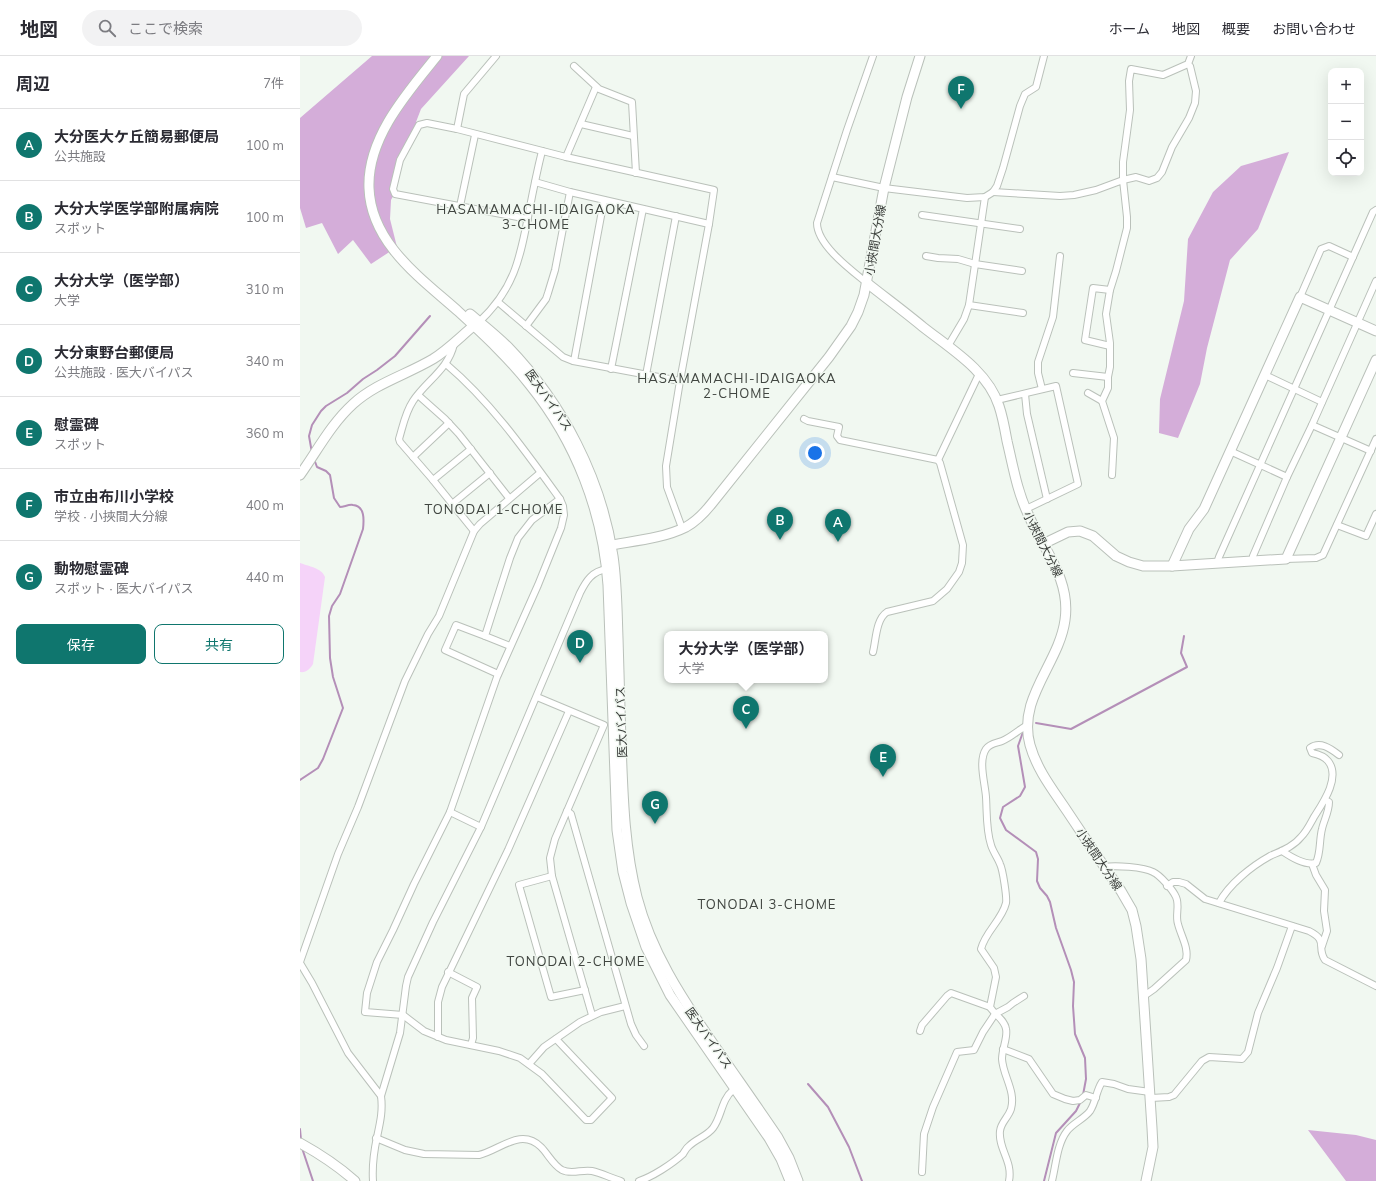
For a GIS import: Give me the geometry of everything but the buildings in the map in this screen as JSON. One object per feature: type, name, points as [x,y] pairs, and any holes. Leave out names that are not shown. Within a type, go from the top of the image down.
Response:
[{"type":"main road","name":"医大バイパス","points":[[437,56],[405,96],[389,120],[379,141],[375,152],[369,182],[373,212],[384,236],[400,258],[428,284],[452,300],[520,372],[545,404],[571,448],[607,546],[615,577],[625,827],[631,869],[640,906],[655,947],[672,981],[687,1007],[777,1136],[789,1158],[798,1181]]},
{"type":"main road","name":"小挾間大分線","points":[[920,56],[907,98],[884,188],[867,283],[948,346],[979,374],[990,387],[997,400],[1002,416],[1017,484],[1026,509],[1043,544],[1054,562],[1061,579],[1067,610],[1063,632],[1034,695],[1028,725],[1030,744],[1038,768],[1132,910],[1139,946],[1144,996],[1153,1147],[1146,1181]]},
{"type":"main road","points":[[607,546],[656,537],[682,528],[692,523],[706,511],[837,346],[855,318],[862,302],[867,283]]},
{"type":"main road","points":[[1172,566],[1189,530],[1204,508],[1300,297],[1376,331]]},
{"type":"main road","points":[[300,475],[332,427],[354,403],[376,387],[433,359],[454,344],[476,324]]},
{"type":"main road","points":[[1043,544],[1068,532],[1080,531],[1093,536],[1116,556],[1143,566],[1172,566],[1286,559],[1376,360]]},
{"type":"main road","name":"医大バイパス","points":[[607,546],[617,830],[623,872],[631,903],[651,958],[670,995],[769,1138],[781,1159],[790,1181]]},
{"type":"main road","points":[[300,1143],[328,1159],[355,1181]]},
{"type":"street","points":[[457,129],[464,94],[496,56]]},
{"type":"street","points":[[867,283],[832,252],[822,239],[817,229],[817,223],[873,56]]},
{"type":"street","points":[[1102,401],[1108,388],[1110,367],[1110,346],[1106,314],[1110,290],[1127,228],[1122,180],[1130,110],[1130,69],[1163,75],[1188,64],[1191,56]]},
{"type":"street","points":[[832,177],[884,188],[967,198],[985,197],[993,192],[997,186],[1020,106],[1025,94],[1036,87],[1044,57]]},
{"type":"street","points":[[993,192],[1060,196],[1074,195],[1096,190],[1122,180],[1136,177],[1149,181],[1157,178],[1162,172],[1172,147],[1189,118],[1194,103],[1196,91],[1190,66],[1188,64]]},
{"type":"street","points":[[574,66],[596,87],[632,102],[636,173]]},
{"type":"street","points":[[566,157],[596,87]]},
{"type":"street","points":[[528,219],[395,194],[393,189],[400,160],[419,125],[427,123],[457,129],[474,135],[566,157],[714,190],[680,381],[666,472],[667,487],[682,528]]},
{"type":"street","points":[[581,124],[633,136]]},
{"type":"street","points":[[460,206],[474,135]]},
{"type":"street","points":[[476,324],[498,302],[509,283],[521,256],[542,151]]},
{"type":"street","points":[[535,182],[643,210],[709,224]]},
{"type":"street","points":[[526,326],[546,299],[548,293],[555,270],[570,192]]},
{"type":"street","points":[[948,346],[964,319],[969,305],[985,197]]},
{"type":"street","points":[[574,361],[604,200]]},
{"type":"street","points":[[611,369],[643,210]]},
{"type":"street","points":[[1217,563],[1373,212],[1376,210]]},
{"type":"street","points":[[922,215],[1020,229]]},
{"type":"street","points":[[646,375],[676,216]]},
{"type":"street","points":[[1300,297],[1321,249],[1329,246],[1353,257]]},
{"type":"street","points":[[926,256],[958,259],[975,264],[1022,271]]},
{"type":"street","points":[[1042,389],[1038,372],[1038,362],[1053,317],[1060,256]]},
{"type":"street","points":[[1252,562],[1253,556],[1287,477],[1312,425],[1376,281]]},
{"type":"street","points":[[1110,290],[1092,288],[1085,340],[1110,346]]},
{"type":"street","points":[[498,302],[563,357],[574,361],[611,369],[680,381]]},
{"type":"street","points":[[969,305],[1023,313]]},
{"type":"street","points":[[454,344],[452,354],[446,364],[418,395],[408,411],[399,439],[474,531]]},
{"type":"street","points":[[446,364],[463,378],[480,396],[560,500],[563,506],[564,515],[561,528],[538,584],[498,674],[450,812],[377,962],[367,993],[365,1012],[403,1014],[424,1031],[446,1040],[509,1054],[529,1064],[542,1074],[586,1120],[591,1120],[612,1098],[556,1039]]},
{"type":"street","points":[[1072,373],[1108,377]]},
{"type":"street","points":[[938,460],[979,374]]},
{"type":"street","points":[[1265,375],[1322,402]]},
{"type":"street","points":[[997,400],[1056,386],[1078,484],[1026,509]]},
{"type":"street","points":[[1088,393],[1102,401],[1114,438],[1112,475]]},
{"type":"street","points":[[1025,394],[1027,414],[1047,499]]},
{"type":"street","points":[[418,395],[449,423],[471,448],[510,498]]},
{"type":"street","points":[[804,418],[808,421],[840,428],[837,436],[840,440],[938,460]]},
{"type":"street","points":[[413,457],[449,423]]},
{"type":"street","points":[[1312,425],[1370,451]]},
{"type":"street","points":[[1286,559],[1316,558],[1323,555],[1376,439]]},
{"type":"street","points":[[433,480],[471,448]]},
{"type":"street","points":[[1230,451],[1287,477]]},
{"type":"street","points":[[873,652],[879,622],[882,615],[887,612],[933,601],[947,589],[959,572],[962,563],[963,545],[938,460]]},
{"type":"street","points":[[452,504],[490,473]]},
{"type":"street","points":[[373,1181],[376,1138],[382,1105],[380,1096],[348,1053],[300,962],[336,860],[358,807],[405,681],[428,634],[439,616],[474,531],[480,524],[540,473]]},
{"type":"street","points":[[485,636],[518,538],[532,520],[560,500]]},
{"type":"street","points":[[1338,525],[1366,536],[1376,514]]},
{"type":"street","points":[[380,1096],[400,1033],[408,977],[433,922],[481,827],[586,580],[594,573],[607,569]]},
{"type":"street","points":[[498,674],[445,650],[456,625],[510,646]]},
{"type":"street","points":[[537,697],[604,725],[567,811],[552,850],[551,862],[552,876],[592,1015]]},
{"type":"street","points":[[438,1036],[438,1002],[448,972],[508,850],[568,711]]},
{"type":"street","points":[[990,1007],[996,977],[994,968],[981,949],[1002,914],[1006,903],[1001,865],[989,839],[983,762],[986,748],[1028,725]]},
{"type":"street","points":[[1219,903],[1234,884],[1250,869],[1270,856],[1282,851],[1301,838],[1325,800],[1332,776],[1331,766],[1327,760],[1312,752],[1310,748],[1314,745],[1321,745],[1331,748],[1339,755]]},
{"type":"street","points":[[1282,851],[1299,860],[1312,864],[1316,863],[1320,852],[1321,830],[1329,808],[1329,802],[1325,800]]},
{"type":"street","points":[[567,811],[571,814],[625,1006],[636,1036],[644,1046]]},
{"type":"street","points":[[450,812],[481,827]]},
{"type":"street","points":[[1312,864],[1316,875],[1325,890],[1324,911],[1327,931],[1321,947]]},
{"type":"street","points":[[1104,867],[1110,866],[1132,868],[1153,872],[1176,896],[1178,905],[1177,922],[1187,954],[1186,960],[1144,996]]},
{"type":"street","points":[[552,876],[519,885],[551,997],[585,990]]},
{"type":"street","points":[[1168,886],[1173,882],[1186,884],[1205,899],[1316,934],[1321,940],[1322,956],[1325,960],[1376,986]]},
{"type":"street","points":[[1052,1181],[1060,1146],[1064,1137],[1068,1130],[1089,1112],[1095,1104],[1102,1082],[1150,1095],[1169,1098],[1174,1095],[1202,1061],[1209,1057],[1242,1059],[1248,1052],[1258,1013],[1282,956],[1292,926]]},
{"type":"street","points":[[448,972],[476,987],[472,998],[473,1038],[471,1045]]},
{"type":"street","points":[[920,1031],[922,1025],[951,993],[990,1007],[1004,1023],[1006,1029],[1002,1061],[1012,1096],[1011,1110],[1002,1122],[1000,1131],[1002,1146],[1010,1164],[1009,1181]]},
{"type":"street","points":[[922,1172],[924,1134],[933,1107],[957,1052],[974,1050],[983,1032],[995,1014],[1024,996]]},
{"type":"street","points":[[529,1064],[544,1047],[592,1015],[625,1006]]},
{"type":"street","points":[[1003,1049],[1029,1059],[1052,1094],[1073,1101],[1080,1100],[1086,1095],[1096,1098]]},
{"type":"street","points":[[638,1181],[647,1179],[667,1166],[683,1154],[689,1146],[708,1133],[714,1126],[724,1100],[733,1090]]},
{"type":"street","points":[[376,1138],[405,1150],[424,1154],[479,1155],[487,1153],[511,1141],[520,1139],[528,1140],[537,1144],[562,1170],[577,1172],[592,1171],[621,1181]]},
{"type":"shaded area","points":[[372,56],[469,56],[421,109],[416,122],[419,125],[399,160],[394,194],[391,200],[390,219],[397,247],[371,264],[353,240],[338,254],[322,223],[306,228],[300,208],[300,118]]},
{"type":"shaded area","points":[[1289,152],[1258,229],[1230,260],[1207,348],[1200,384],[1178,438],[1159,433],[1160,399],[1184,301],[1188,239],[1213,192],[1241,166]]},
{"type":"shaded area","points":[[300,563],[318,569],[325,577],[313,664],[311,668],[304,672],[300,672]]},
{"type":"shaded area","points":[[1308,1130],[1356,1135],[1376,1140],[1376,1181],[1346,1181]]},
{"type":"waterway","points":[[312,453],[309,436],[312,425],[321,411],[395,356],[430,316]]},
{"type":"waterway","points":[[300,780],[318,768],[343,708],[333,677],[330,658],[329,616],[332,606],[340,594],[363,529],[364,522],[362,511],[357,506],[350,505],[340,507],[334,498],[330,475],[326,471],[317,467],[314,459]]},
{"type":"waterway","points":[[1036,723],[1071,729],[1187,667],[1181,653],[1184,636]]},
{"type":"waterway","points":[[1023,732],[1018,746],[1025,787],[1020,796],[1003,807],[1000,818],[1006,830],[1036,852],[1038,859],[1037,881],[1050,902],[1056,928],[1074,982],[1073,1006],[1075,1034],[1085,1058],[1086,1079],[1083,1095]]},
{"type":"waterway","points":[[808,1084],[828,1107],[849,1147],[862,1181]]},
{"type":"waterway","points":[[1044,1181],[1056,1133],[1076,1111],[1081,1101]]},
{"type":"waterway","points":[[300,1129],[301,1140]]},
{"type":"waterway","points":[[302,1148],[313,1181]]},
{"type":"place","name":"市立由布川小学校","points":[[961,109]]},
{"type":"place","name":"大分大学医学部附属病院","points":[[780,540]]},
{"type":"place","name":"大分医大ケ丘簡易郵便局","points":[[838,542]]},
{"type":"place","name":"大分東野台郵便局","points":[[580,663]]},
{"type":"place","name":"大分大学（医学部）","points":[[746,729]]},
{"type":"place","name":"慰霊碑","points":[[883,777]]},
{"type":"place","name":"動物慰霊碑","points":[[655,824]]},
{"type":"district","name":"HASAMAMACHI-IDAIGAOKA 3-CHOME","points":[[536,216]]},
{"type":"district","name":"HASAMAMACHI-IDAIGAOKA 2-CHOME","points":[[737,386]]},
{"type":"district","name":"TONODAI 1-CHOME","points":[[494,509]]},
{"type":"district","name":"TONODAI 3-CHOME","points":[[767,904]]},
{"type":"district","name":"TONODAI 2-CHOME","points":[[576,961]]}]
